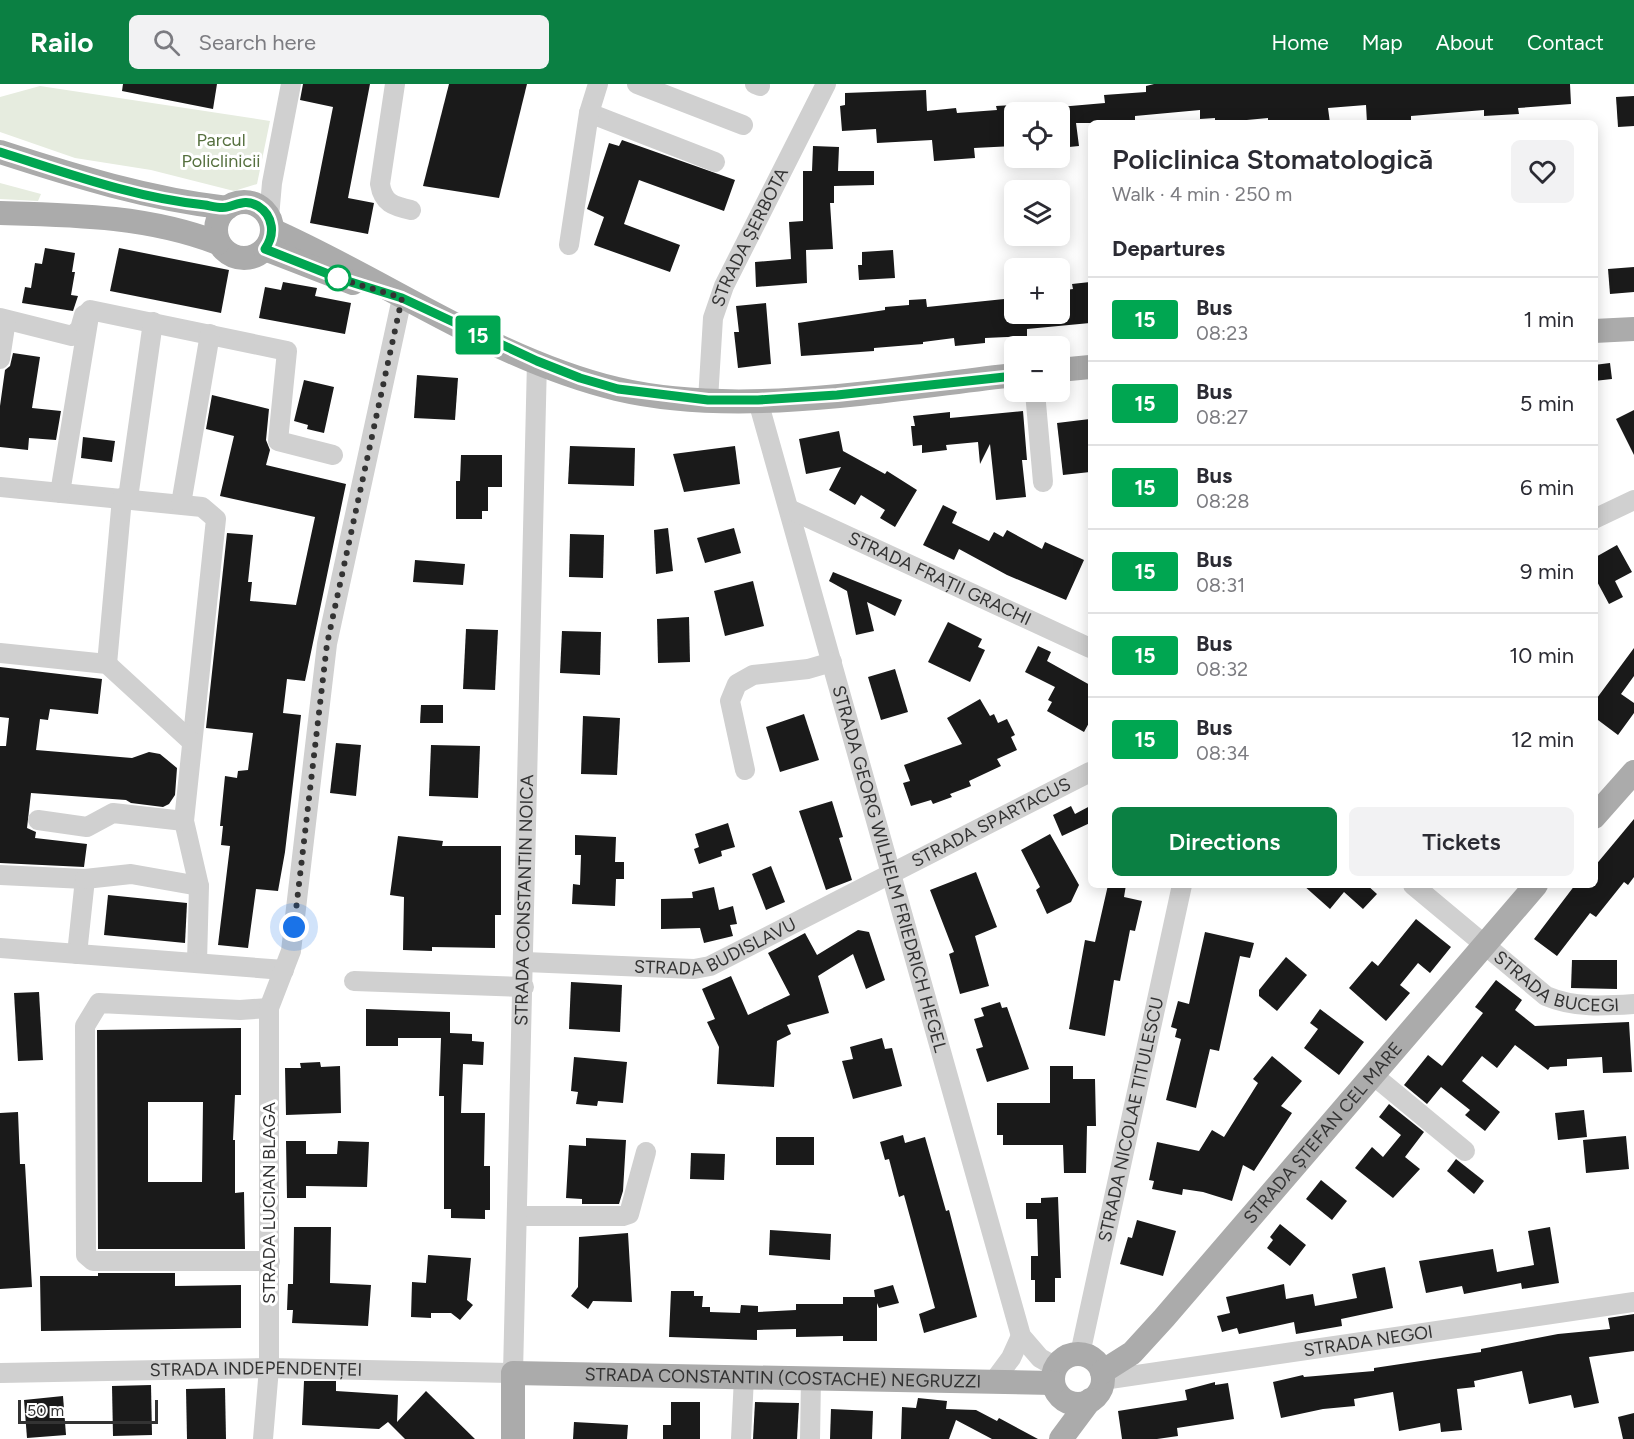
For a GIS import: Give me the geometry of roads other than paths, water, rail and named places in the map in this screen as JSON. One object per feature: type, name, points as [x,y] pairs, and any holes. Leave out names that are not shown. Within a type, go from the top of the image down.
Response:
[{"type":"main road","points":[[0,152],[112,186],[193,204],[227,208]]},
{"type":"main road","points":[[218,243],[215,228],[221,213],[241,202],[266,225],[314,248],[402,298],[537,361],[580,378],[618,389],[708,400],[758,400],[837,395],[1004,376]]},
{"type":"main road","points":[[0,213],[110,217],[183,231],[218,243],[231,256],[240,259],[258,255],[266,225]]},
{"type":"main road","points":[[1598,331],[1634,328]]},
{"type":"main road","points":[[1070,369],[1088,367]]},
{"type":"main road","points":[[1598,812],[1634,772]]},
{"type":"main road","name":"STRADA ȘTEFAN CEL MARE","points":[[1061,1439],[1098,1384],[1132,1353],[1533,888]]},
{"type":"main road","points":[[1080,1354],[1093,1359],[1098,1384],[1075,1403],[1067,1401],[1056,1390],[1055,1375],[1066,1357],[1080,1354]]},
{"type":"main road","name":"STRADA CONSTANTIN (COSTACHE) NEGRUZZI","points":[[513,1372],[994,1382],[1055,1375]]},
{"type":"main road","name":"STRADA CONSTANTIN NOICA","points":[[513,1372],[513,1439]]},
{"type":"street","points":[[266,225],[291,84]]},
{"type":"street","points":[[395,84],[380,184],[382,195],[388,203],[411,210]]},
{"type":"street","points":[[568,245],[589,113],[598,84]]},
{"type":"street","points":[[637,84],[742,125]]},
{"type":"street","name":"STRADA ȘERBOTA","points":[[708,400],[714,318],[724,286],[826,84]]},
{"type":"street","points":[[589,113],[715,162]]},
{"type":"street","name":"STRADA LUCIAN BLAGA","points":[[263,1439],[269,1368],[269,1008],[291,951],[327,644],[402,298]]},
{"type":"street","points":[[0,359],[3,319],[72,336],[80,329],[86,313],[90,310]]},
{"type":"street","points":[[90,310],[287,351],[278,441],[333,455]]},
{"type":"street","points":[[60,493],[90,310]]},
{"type":"street","points":[[107,664],[125,498],[153,322]]},
{"type":"street","points":[[181,504],[210,334]]},
{"type":"street","name":"STRADA CONSTANTIN NOICA","points":[[513,1372],[525,962],[537,361]]},
{"type":"street","name":"STRADA GEORG WILHELM FRIEDRICH HEGEL","points":[[758,400],[1021,1336],[1055,1375]]},
{"type":"street","points":[[1036,402],[1043,482]]},
{"type":"street","points":[[0,487],[202,507],[216,519],[184,821],[199,886],[206,963]]},
{"type":"street","points":[[1598,517],[1634,500]]},
{"type":"street","name":"STRADA FRAȚII GRACHI","points":[[789,509],[1088,647]]},
{"type":"street","points":[[0,653],[107,664],[192,742]]},
{"type":"street","points":[[745,770],[730,701],[737,684],[753,675],[800,670],[832,662]]},
{"type":"street","name":"STRADA SPARTACUS","points":[[891,872],[1088,773]]},
{"type":"street","points":[[38,820],[87,827],[113,813],[184,821]]},
{"type":"street","name":"STRADA BUDISLAVU","points":[[525,962],[694,969],[710,966],[891,872]]},
{"type":"street","points":[[0,875],[85,879],[131,874],[199,886]]},
{"type":"street","points":[[76,954],[85,879]]},
{"type":"street","name":"STRADA NICOLAE TITULESCU","points":[[1080,1354],[1181,888]]},
{"type":"street","points":[[1417,888],[1485,945]]},
{"type":"street","name":"STRADA BUCEGI","points":[[1485,945],[1546,996],[1579,1005],[1634,1004]]},
{"type":"street","points":[[0,948],[284,970]]},
{"type":"street","points":[[354,981],[524,987]]},
{"type":"street","points":[[269,1008],[240,1010],[99,1003],[85,1026],[86,1255],[93,1262],[270,1261]]},
{"type":"street","points":[[1374,1075],[1465,1151]]},
{"type":"street","points":[[518,1216],[623,1216],[629,1214],[646,1152]]},
{"type":"street","name":"STRADA NEGOI","points":[[1098,1384],[1634,1302]]},
{"type":"street","points":[[994,1382],[1011,1358],[1021,1336]]},
{"type":"street","name":"STRADA INDEPENDENȚEI","points":[[0,1373],[269,1368],[513,1372]]},
{"type":"street","points":[[741,1439],[744,1377]]},
{"type":"street","points":[[810,1439],[811,1378]]},
{"type":"park label","name":"Parcul Policlinicii","points":[[221,150]]}]
